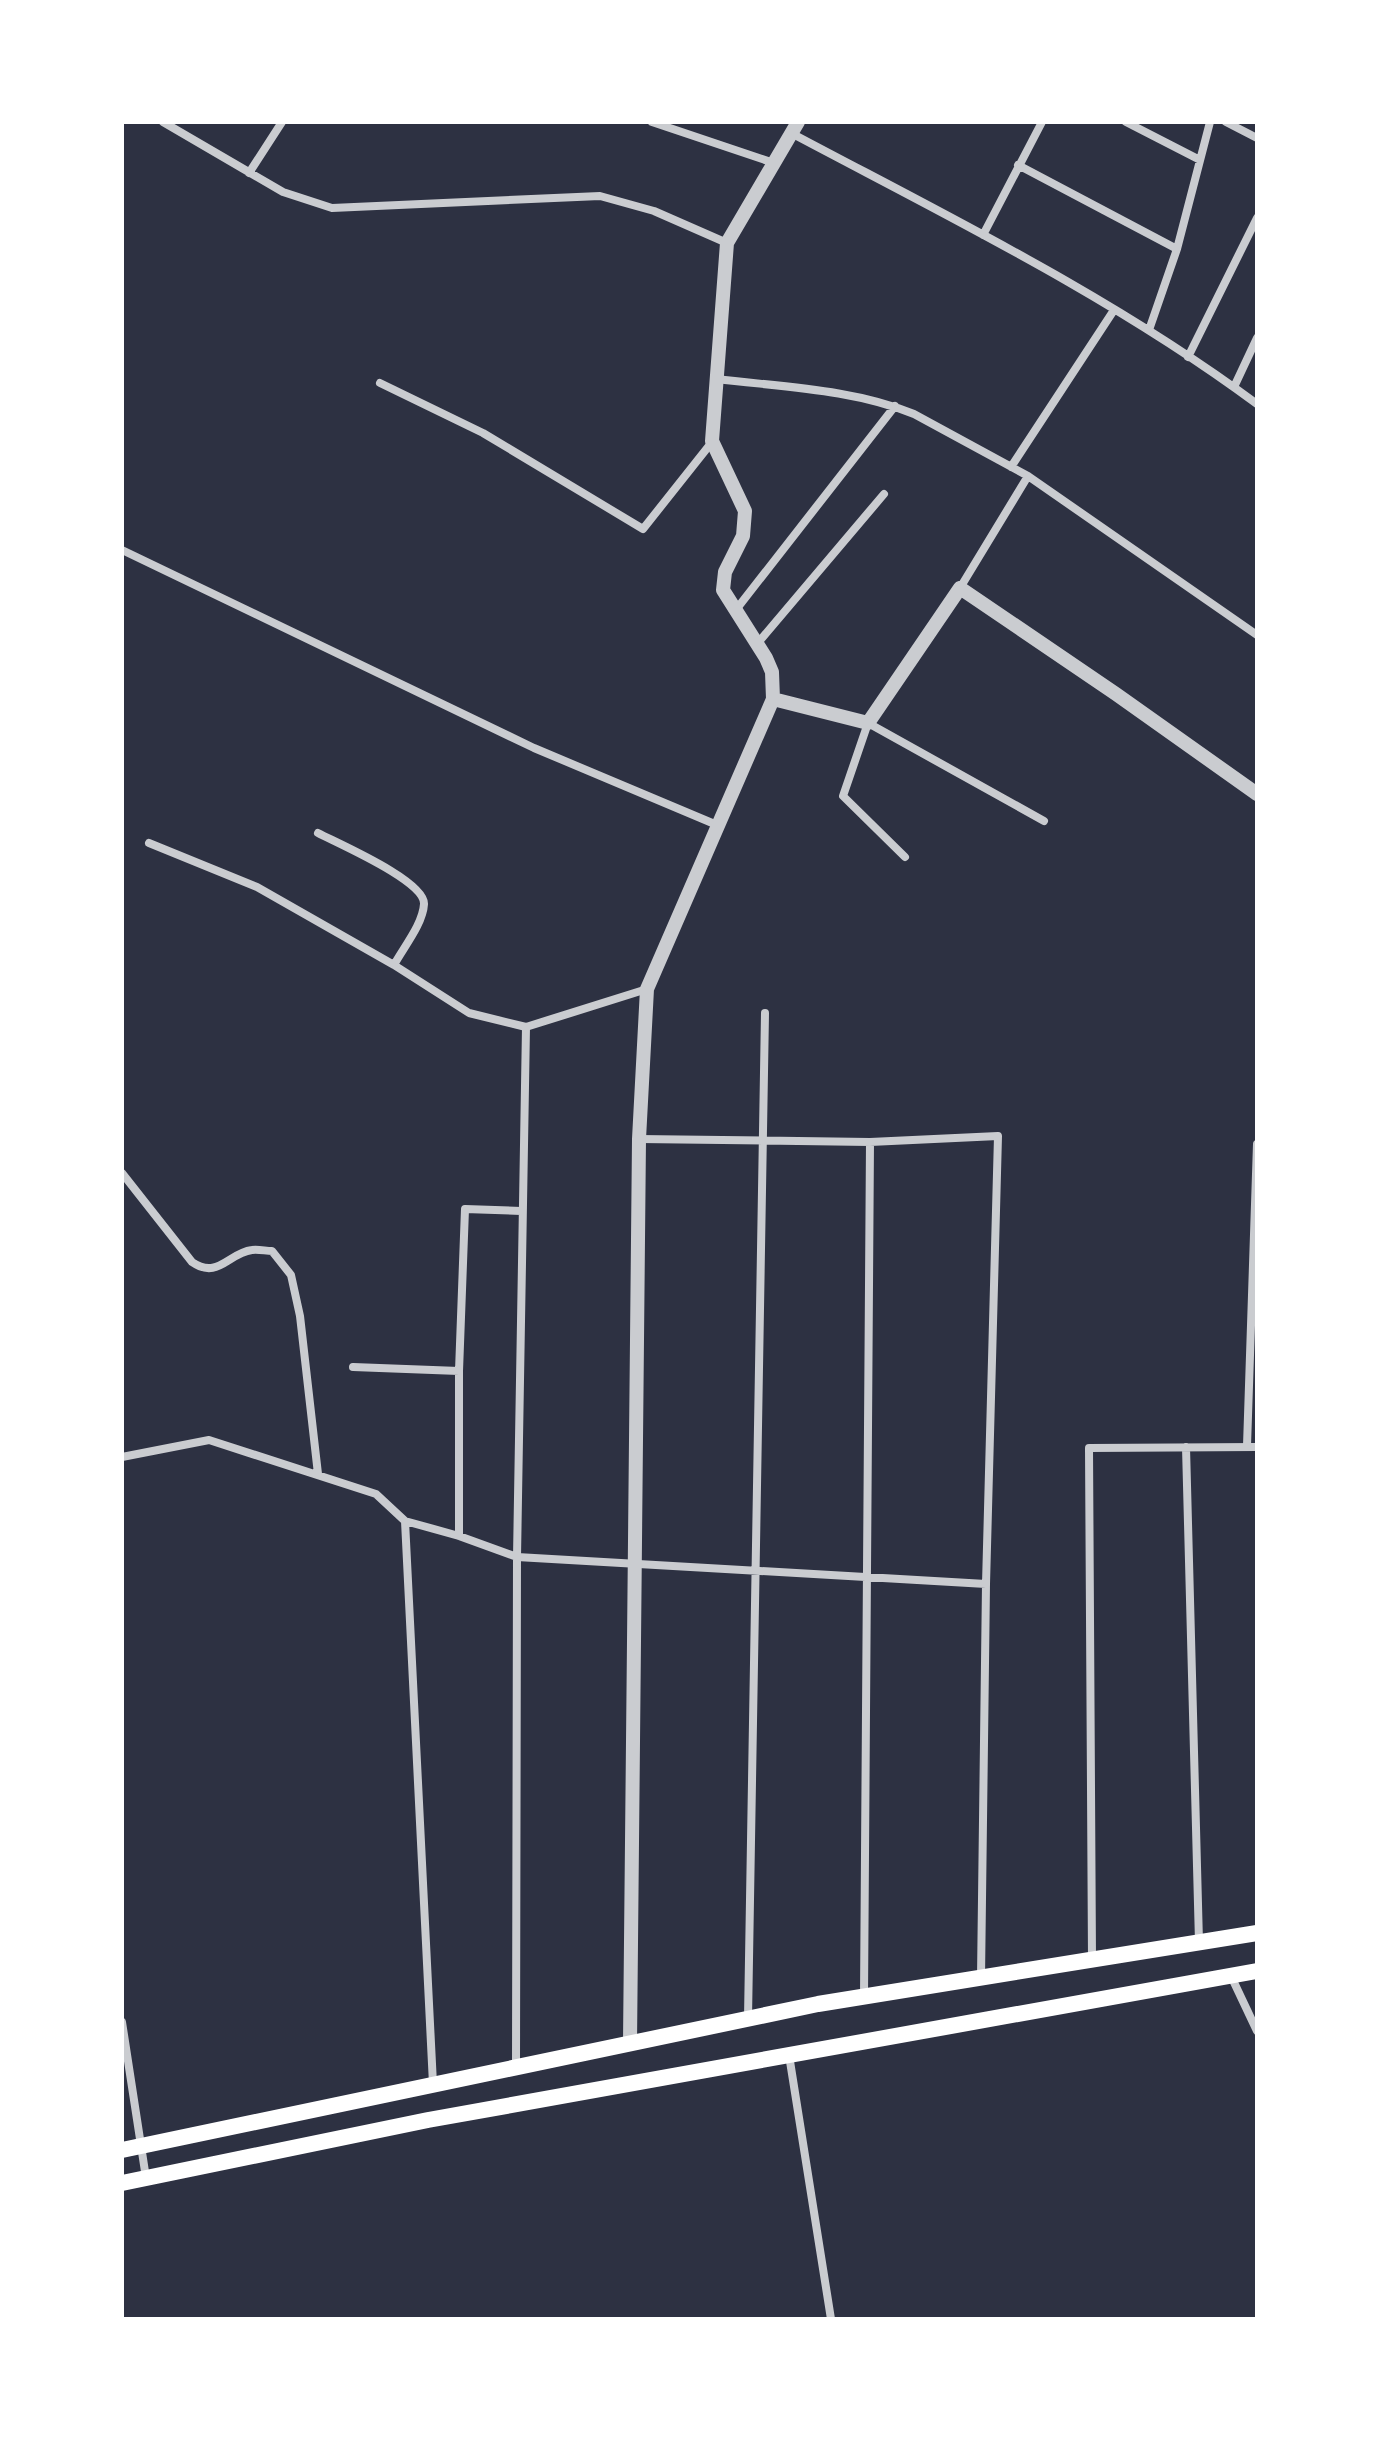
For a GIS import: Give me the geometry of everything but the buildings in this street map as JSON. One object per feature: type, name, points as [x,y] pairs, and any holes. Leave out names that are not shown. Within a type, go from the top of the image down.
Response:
[{"type":"main road","points":[[122,2150],[748,2019],[1257,1933]]},
{"type":"main road","points":[[122,2183],[428,2120],[1257,1971]]},
{"type":"street","points":[[163,122],[283,192],[332,208],[600,196],[654,211],[727,243]]},
{"type":"street","points":[[249,173],[282,122]]},
{"type":"street","points":[[652,122],[774,163]]},
{"type":"street","points":[[983,235],[1042,122]]},
{"type":"street","points":[[1126,122],[1200,160]]},
{"type":"street","points":[[1149,330],[1177,249],[1210,122]]},
{"type":"street","points":[[1226,122],[1257,138]]},
{"type":"street","points":[[630,2043],[639,1139],[647,989],[773,699],[772,672],[734,611],[722,582],[743,536],[745,511],[712,441],[727,243],[794,128],[1149,330],[1257,404]]},
{"type":"street","points":[[1018,165],[1177,249]]},
{"type":"street","points":[[1188,357],[1257,218]]},
{"type":"street","points":[[1011,467],[1114,310]]},
{"type":"street","points":[[1234,387],[1257,338]]},
{"type":"street","points":[[717,379],[857,397],[895,406],[933,423],[1028,476],[1257,635]]},
{"type":"street","points":[[380,383],[483,433],[643,529],[712,441]]},
{"type":"street","points":[[734,611],[895,406]]},
{"type":"street","points":[[905,857],[843,796],[868,723],[960,588],[1028,476]]},
{"type":"street","points":[[757,644],[884,494]]},
{"type":"street","points":[[122,550],[534,748],[717,825]]},
{"type":"street","points":[[960,588],[1257,794]]},
{"type":"street","points":[[773,699],[868,723],[1044,821]]},
{"type":"street","points":[[318,833],[408,881],[423,896],[424,905],[419,919],[394,965]]},
{"type":"street","points":[[149,843],[257,887],[394,965],[469,1013],[526,1027],[647,989]]},
{"type":"street","points":[[748,2019],[765,1013]]},
{"type":"street","points":[[516,2067],[517,1557],[526,1027]]},
{"type":"street","points":[[639,1139],[870,1142],[998,1136],[986,1584],[981,1978]]},
{"type":"street","points":[[864,1997],[870,1142]]},
{"type":"street","points":[[1092,1960],[1089,1448],[1252,1447],[1257,1144]]},
{"type":"street","points":[[122,1173],[192,1262],[203,1270],[250,1250],[272,1251],[291,1275],[300,1316],[318,1474]]},
{"type":"street","points":[[459,1536],[459,1371],[465,1209],[521,1211]]},
{"type":"street","points":[[353,1367],[459,1371]]},
{"type":"street","points":[[122,1457],[209,1440],[376,1494],[405,1521],[517,1557],[986,1584]]},
{"type":"street","points":[[1186,1447],[1199,1942]]},
{"type":"street","points":[[405,1521],[433,2084]]},
{"type":"street","points":[[1231,1975],[1257,2031]]},
{"type":"street","points":[[122,2022],[146,2178]]},
{"type":"street","points":[[789,2055],[831,2319]]}]
